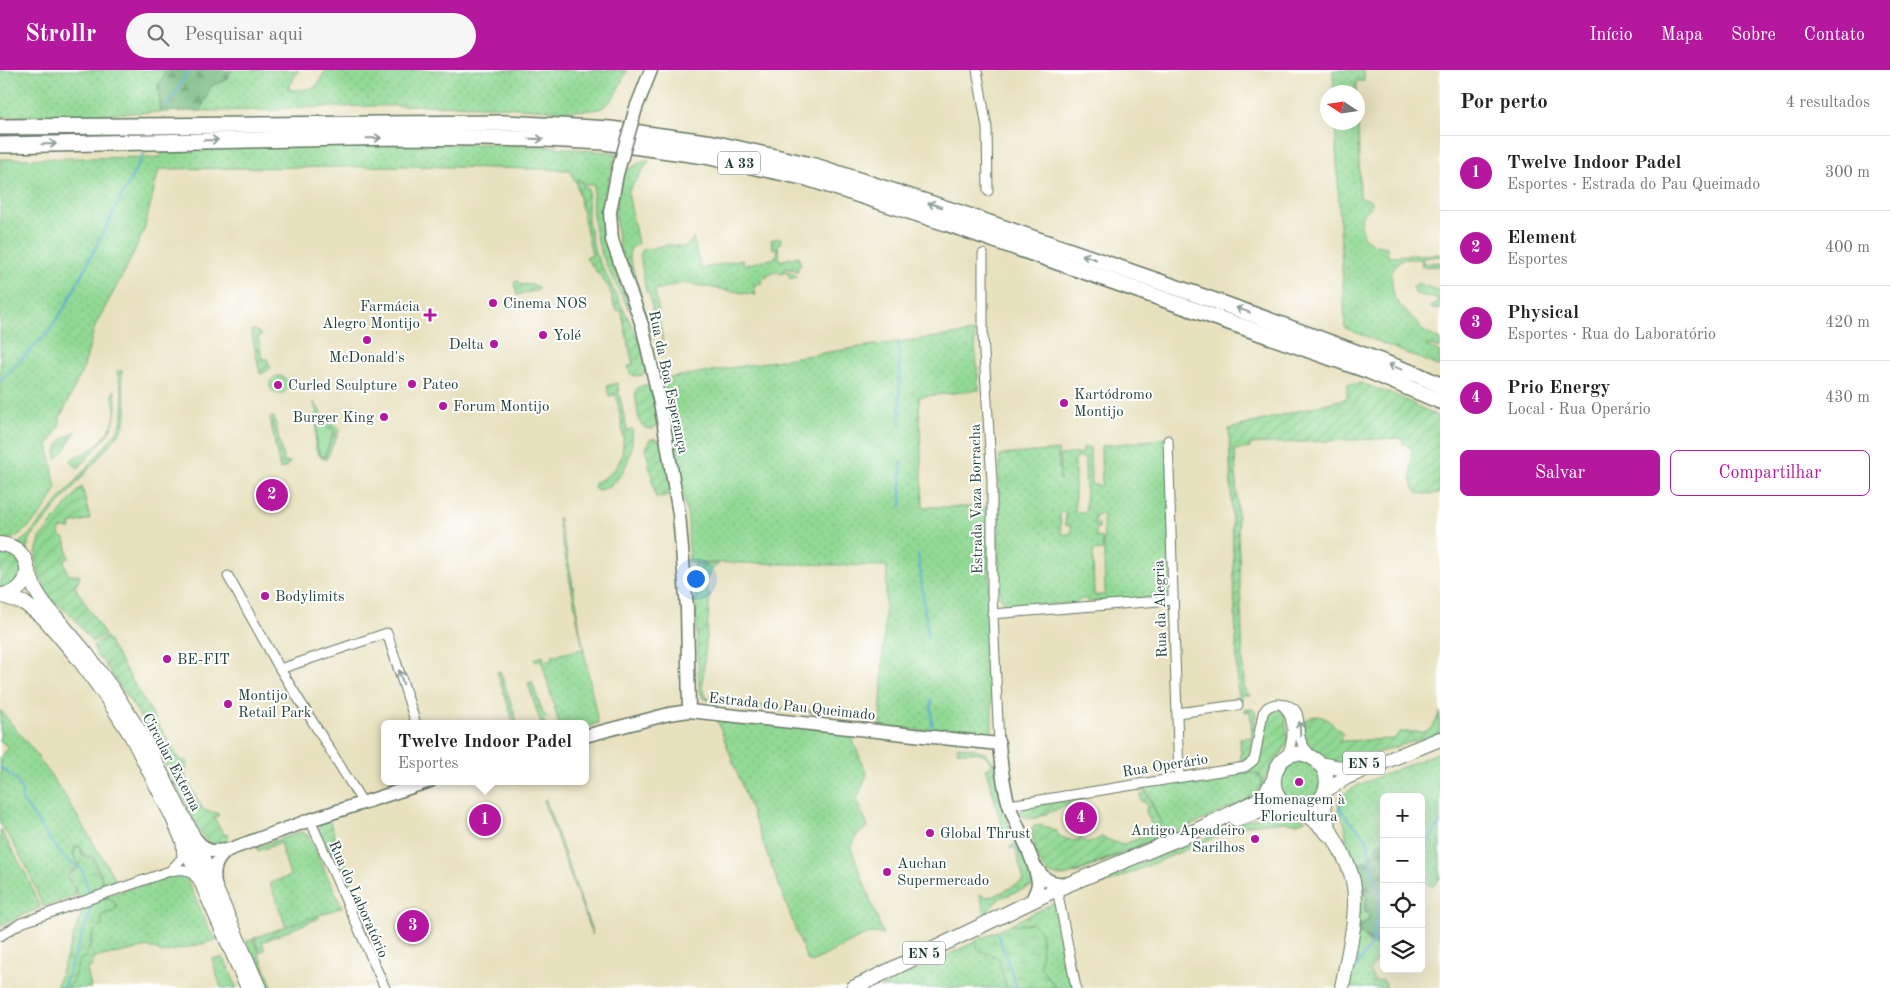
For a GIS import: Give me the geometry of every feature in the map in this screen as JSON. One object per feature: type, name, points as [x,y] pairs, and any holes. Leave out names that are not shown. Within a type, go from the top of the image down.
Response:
[{"type":"highway","name":"A 33","points":[[0,127],[506,123],[610,129],[713,144],[815,166],[960,213],[1227,305],[1418,375],[1440,385]]},
{"type":"highway","name":"A 33","points":[[0,145],[402,137],[545,139],[604,142],[705,156],[807,178],[955,226],[1360,368],[1440,402]]},
{"type":"main road","name":"Circular Externa","points":[[0,544],[15,548],[21,552],[39,598],[85,652],[113,690],[140,732],[185,833],[201,883],[248,988]]},
{"type":"main road","points":[[0,595],[15,592],[21,587],[25,581],[27,568]]},
{"type":"main road","name":"Circular Externa","points":[[0,595],[24,603],[44,618],[78,658],[105,695],[132,737],[215,888],[259,988]]},
{"type":"main road","name":"EN 5","points":[[853,988],[1062,886],[1187,835],[1266,809],[1293,809],[1314,806],[1325,792],[1347,777],[1440,739]]},
{"type":"main road","name":"EN 5","points":[[1317,762],[1340,768],[1409,751]]},
{"type":"main road","name":"EN 5","points":[[1187,835],[1256,801],[1266,792],[1273,781],[1276,769],[1283,760],[1298,753],[1306,754],[1317,762],[1326,776],[1325,792]]},
{"type":"main road","points":[[1273,781],[1275,794],[1283,804],[1317,823],[1334,840]]},
{"type":"main road","points":[[1325,792],[1323,807],[1325,818],[1349,869],[1355,892],[1342,988]]},
{"type":"street","name":"Rua da Boa Esperança","points":[[651,70],[636,108],[617,174],[610,212],[612,240],[642,325],[661,408],[679,514],[687,608],[690,711]]},
{"type":"street","points":[[977,70],[987,128],[988,191]]},
{"type":"street","name":"Estrada Vaza Borracha","points":[[983,254],[983,337],[992,481],[992,614],[999,744]]},
{"type":"street","name":"Rua da Alegria","points":[[1168,440],[1178,777]]},
{"type":"street","points":[[228,576],[280,668],[363,802]]},
{"type":"street","points":[[992,614],[1173,600]]},
{"type":"street","points":[[280,668],[387,633],[415,720]]},
{"type":"street","name":"Rua Operário","points":[[1009,805],[1248,765],[1255,756],[1264,710],[1272,704],[1282,705]]},
{"type":"street","points":[[1176,712],[1238,705]]},
{"type":"street","points":[[1282,705],[1289,714],[1292,729],[1290,747],[1283,760]]},
{"type":"street","points":[[1282,705],[1288,705],[1296,710],[1301,742],[1317,762]]},
{"type":"street","name":"Estrada do Pau Queimado","points":[[589,735],[678,712],[690,711],[999,744]]},
{"type":"street","points":[[999,744],[1009,805],[1031,859],[1038,883],[1032,900]]},
{"type":"street","points":[[185,833],[204,848],[219,852],[417,785]]},
{"type":"street","name":"Rua do Laboratório","points":[[310,820],[384,988]]},
{"type":"street","points":[[170,871],[182,858],[185,833]]},
{"type":"street","points":[[215,888],[214,867],[217,860],[228,850]]},
{"type":"street","points":[[1031,859],[1044,879],[1062,886],[1076,988]]},
{"type":"street","points":[[0,936],[21,922],[170,871],[187,870],[201,883]]},
{"type":"green space","points":[[0,70],[167,70],[158,85],[161,112],[0,117]]},
{"type":"green space","points":[[167,70],[231,70],[226,80],[211,86],[200,111],[161,112],[158,85]]},
{"type":"green space","points":[[231,70],[298,70],[288,89],[297,90],[315,88],[326,70],[627,70],[611,101],[602,108],[593,110],[432,105],[200,111],[211,86],[226,80]]},
{"type":"green space","points":[[1333,70],[1364,70],[1364,81],[1356,81],[1356,85],[1334,85]]},
{"type":"green space","points":[[1335,130],[1358,130],[1360,197],[1371,201],[1371,207],[1364,213],[1361,220],[1363,237],[1375,245],[1387,247],[1388,256],[1440,254],[1440,256],[1422,258],[1424,264],[1440,262],[1440,266],[1422,267],[1421,259],[1403,259],[1398,262],[1391,273],[1395,299],[1422,330],[1440,340],[1440,348],[1426,345],[1440,352],[1440,367],[1345,328]]},
{"type":"green space","points":[[483,144],[544,146],[617,153],[605,192],[603,218],[607,244],[629,310],[606,265],[596,235],[593,220],[594,185],[587,185],[579,179],[574,181],[571,170],[412,166],[159,169],[144,230],[126,269],[95,326],[84,367],[60,418],[60,425],[48,445],[56,488],[54,494],[38,517],[25,530],[10,539],[0,540],[0,159],[161,157],[163,147]]},
{"type":"green space","points":[[644,160],[649,161],[628,192],[638,244],[631,248],[629,255],[651,331],[619,246],[615,213],[624,172]]},
{"type":"green space","points":[[576,181],[580,181],[588,189],[588,220],[595,253],[642,346],[647,371],[643,375],[634,376],[630,373],[628,366],[633,365],[621,310],[616,311],[609,288],[586,258],[592,256]]},
{"type":"green space","points":[[780,237],[781,241],[778,246],[780,261],[798,256],[801,265],[797,266],[798,271],[795,271],[792,266],[792,270],[785,268],[783,270],[793,273],[797,277],[790,279],[787,272],[767,274],[768,277],[761,279],[762,283],[754,285],[756,295],[683,283],[655,290],[663,342],[651,304],[650,294],[646,292],[640,254],[643,250],[667,245],[687,246],[693,238],[701,269],[742,259],[744,265],[775,258],[778,254],[777,248],[773,249],[771,240]]},
{"type":"green space","points":[[518,281],[522,285],[532,284],[538,287],[538,290],[517,295],[514,282]]},
{"type":"green space","points":[[1418,283],[1440,291],[1440,310],[1430,307],[1438,302],[1437,299],[1416,294],[1413,287]]},
{"type":"green space","points":[[251,330],[255,330],[262,335],[258,337],[262,359],[267,359],[271,368],[260,374]]},
{"type":"green space","points":[[974,332],[979,390],[919,397],[923,507],[988,507],[992,730],[984,737],[880,726],[887,566],[689,562],[688,520],[662,379],[860,347]]},
{"type":"green space","points":[[117,371],[122,371],[126,407],[125,422],[122,430],[31,537],[26,550],[19,543],[29,535],[117,432],[123,409]]},
{"type":"green space","points":[[275,376],[283,376],[288,381],[286,392],[275,394],[270,389],[270,381]]},
{"type":"green space","points":[[617,383],[627,430],[632,429],[631,447],[626,466],[621,475],[607,487],[598,490],[594,488],[595,482],[608,475],[616,467],[623,445],[623,433],[616,395],[609,396],[607,386]]},
{"type":"green space","points":[[1361,383],[1395,395],[1440,417],[1440,493],[1424,494],[1415,490],[1411,467],[1412,450],[1403,444],[1402,438],[1250,444],[1250,448],[1235,450],[1244,686],[1250,695],[1242,695],[1242,701],[1238,702],[1229,429],[1347,398],[1347,385]]},
{"type":"green space","points":[[644,385],[651,386],[659,423],[653,429],[645,428],[639,421],[635,392],[638,387]]},
{"type":"green space","points":[[114,390],[116,405],[115,416]]},
{"type":"green space","points":[[314,402],[324,418],[340,429],[326,460],[321,456],[316,448],[316,438],[318,450],[324,458],[335,430],[318,422],[316,435],[317,420]]},
{"type":"green space","points":[[274,417],[284,462],[290,462],[286,467],[280,469],[270,418]]},
{"type":"green space","points":[[317,421],[335,430],[323,459],[319,455],[316,446]]},
{"type":"green space","points":[[113,422],[101,443],[78,468],[70,461],[97,444]]},
{"type":"green space","points":[[76,431],[69,441],[67,448],[56,459],[57,448],[61,441]]},
{"type":"green space","points":[[654,438],[663,442],[672,494],[656,498],[646,450],[649,440]]},
{"type":"green space","points":[[1168,438],[1171,591],[1167,596],[1089,602],[1084,599],[1079,600],[1077,603],[1011,607],[1005,605],[1000,596],[998,534],[1001,529],[998,527],[1000,455],[1058,450],[1060,481],[1060,455],[1083,453],[1083,448],[1090,447],[1091,485],[1102,485],[1101,446]],"holes":[[[1075,458],[1085,458],[1086,512],[1075,512]],[[1060,512],[1066,512],[1065,525],[1071,526],[1071,534],[1061,534]],[[1095,515],[1103,515],[1105,595],[1094,595],[1093,551],[1103,550],[1102,538],[1096,537],[1096,529],[1099,528],[1099,524],[1095,524]]]},
{"type":"green space","points":[[82,486],[90,519],[70,524],[71,529],[61,528],[59,533],[61,537],[65,538],[69,558],[64,560],[68,575],[80,575],[78,582],[74,585],[105,635],[92,642],[73,617],[47,596],[37,566],[36,553],[40,538]]},
{"type":"green space","points":[[560,531],[566,549],[598,723],[589,726],[589,720],[558,720],[542,662],[540,660],[536,662],[534,659],[543,656],[544,661],[552,660],[552,656],[583,649]]},
{"type":"green space","points":[[0,548],[14,552],[22,571],[14,585],[0,589]]},
{"type":"green space","points":[[694,564],[719,564],[709,574],[706,582],[710,596],[702,688],[707,698],[714,701],[830,714],[714,703],[703,698],[699,689]]},
{"type":"green space","points":[[106,637],[181,762],[186,760],[185,776],[202,808],[219,815],[214,818],[225,835],[228,834],[227,841],[213,844],[202,835],[137,711],[102,660],[98,658],[93,645]]},
{"type":"green space","points":[[500,671],[517,720],[513,720],[497,672]]},
{"type":"green space","points":[[532,682],[543,713],[548,718],[540,720],[528,683]]},
{"type":"green space","points":[[1245,709],[1253,709],[1256,713],[1250,756],[1248,759],[1241,761],[1240,738],[1252,737],[1250,711],[1245,712]]},
{"type":"green space","points":[[1275,709],[1281,710],[1285,714],[1288,741],[1271,767],[1260,789],[1262,780],[1260,775],[1243,773],[1252,769],[1258,763],[1265,724]]},
{"type":"green space","points":[[0,710],[33,750],[64,794],[115,879],[102,888],[101,875],[94,857],[83,854],[80,846],[75,846],[73,855],[78,864],[75,869],[70,871],[67,877],[71,885],[74,886],[75,896],[43,907],[29,872],[0,824],[0,757],[8,749],[4,743],[0,742]]},
{"type":"green space","points":[[1440,712],[1440,733],[1348,762],[1330,761],[1322,757],[1309,746],[1305,739],[1305,721],[1316,716],[1326,719],[1343,734],[1338,741],[1394,739],[1400,732],[1423,732],[1432,729]]},
{"type":"green space","points":[[717,719],[852,732],[853,741],[867,775],[857,799],[868,827],[857,835],[851,848],[883,934],[869,933],[812,962],[807,960]]},
{"type":"green space","points":[[958,746],[975,749],[984,753],[995,765],[1004,810],[1012,833],[1005,837],[986,769],[992,766],[989,760],[982,754],[957,751]]},
{"type":"green space","points":[[1440,752],[1440,879],[1432,887],[1425,882],[1425,793],[1380,793],[1380,842],[1370,856],[1372,867],[1366,860],[1357,866],[1356,870],[1366,898],[1365,912],[1369,914],[1369,919],[1358,927],[1358,933],[1364,936],[1369,944],[1371,944],[1371,940],[1373,942],[1376,941],[1375,946],[1380,944],[1380,956],[1370,970],[1374,981],[1383,980],[1386,988],[1346,988],[1356,866],[1353,852],[1346,841],[1345,825],[1339,813],[1338,798],[1358,785]]},
{"type":"green space","points":[[1300,761],[1315,767],[1321,782],[1315,797],[1300,803],[1285,797],[1279,782],[1285,767]]},
{"type":"green space","points":[[1253,772],[1261,777],[1260,789],[1242,803],[1073,874],[1166,834],[1146,790],[1139,792],[1142,787],[1204,775]]},
{"type":"green space","points":[[1146,792],[1166,834],[1068,875],[1058,876],[1045,870],[1038,857],[1031,833],[1034,826],[1042,825],[1057,831],[1059,836],[1073,841],[1079,839],[1089,843],[1102,837],[1122,845],[1147,835],[1151,823],[1146,811],[1147,807],[1145,802],[1142,802],[1140,795]]},
{"type":"green space","points":[[1081,798],[1081,800],[1033,819],[1023,817],[1020,814],[1022,808],[1028,805],[1033,806]]},
{"type":"green space","points":[[545,799],[593,934],[592,935],[544,802]]},
{"type":"green space","points":[[1274,814],[1292,815],[1306,820],[1298,823],[1274,822],[1242,826],[1107,883],[1063,896],[1062,892],[1110,877],[1119,872],[1121,875],[1125,873],[1123,870],[1131,866],[1224,831],[1243,821]]},
{"type":"green space","points":[[329,819],[353,887],[350,888],[345,885],[319,830],[322,823]]},
{"type":"green space","points":[[0,829],[26,874],[40,908],[0,927]]},
{"type":"green space","points":[[301,832],[308,835],[342,907],[286,927],[270,883],[290,876],[280,843],[258,851],[257,847]]},
{"type":"green space","points":[[1017,842],[1029,871],[1032,886],[1000,898],[985,914],[980,894],[985,897],[994,896],[1024,881],[1015,847],[1010,849]]},
{"type":"green space","points":[[1380,842],[1380,943],[1375,945],[1376,939],[1374,941],[1371,939],[1370,943],[1365,936],[1359,933],[1359,927],[1369,920],[1370,914],[1366,912],[1367,899],[1356,870],[1357,867],[1367,860],[1372,866],[1370,857],[1376,852],[1376,846]]},
{"type":"green space","points":[[76,847],[80,847],[82,855],[93,859],[102,884],[102,889],[80,897],[76,894],[75,885],[69,880],[71,872],[76,870],[79,864],[74,856]]},
{"type":"green space","points":[[178,873],[184,873],[210,931],[217,940],[163,953],[149,947],[92,958],[93,966],[87,969],[91,988],[67,988],[74,977],[79,961],[90,949],[93,932],[102,915],[115,910],[117,905],[93,903],[92,901]]},
{"type":"green space","points":[[106,898],[114,900],[113,902],[117,905],[115,910],[102,915],[102,926],[93,932],[85,959],[81,958],[79,961],[72,982],[67,988],[56,988],[83,908],[49,919],[49,917],[92,901],[98,903]]},
{"type":"green space","points":[[1054,903],[1057,904],[1073,988],[880,988]]},
{"type":"green space","points":[[318,915],[319,918],[262,942],[265,950],[260,952],[254,938]]},
{"type":"green space","points":[[1014,923],[1016,926],[1031,923],[1040,930],[1042,945],[1040,966],[1056,988],[1006,988],[999,959],[990,954],[979,952],[976,941]]},
{"type":"green space","points":[[253,939],[273,988],[267,988],[246,942]]},
{"type":"green space","points":[[224,958],[237,988],[221,988],[212,959]]},
{"type":"waterway","points":[[167,107],[189,70]]},
{"type":"waterway","points":[[0,381],[50,330],[66,305],[146,149]]},
{"type":"waterway","points":[[899,343],[900,425]]},
{"type":"waterway","points":[[901,462],[901,507]]},
{"type":"waterway","points":[[918,554],[928,637]]},
{"type":"waterway","points":[[931,699],[932,729]]},
{"type":"waterway","points":[[0,767],[19,784],[22,800],[62,856],[82,870],[89,892]]},
{"type":"waterway","points":[[1339,800],[1343,814],[1367,840],[1369,857],[1378,886],[1380,903],[1372,945]]},
{"type":"waterway","points":[[1425,847],[1440,823]]},
{"type":"waterway","points":[[63,988],[90,912],[90,904]]},
{"type":"waterway","points":[[1356,967],[1383,928]]},
{"type":"waterway","points":[[998,934],[1017,988]]},
{"type":"place","name":"Cinema NOS","points":[[493,303]]},
{"type":"place","name":"Farmácia Alegro Montijo","points":[[430,315]]},
{"type":"place","name":"Yolé","points":[[543,335]]},
{"type":"place","name":"McDonald's","points":[[367,340]]},
{"type":"place","name":"Delta","points":[[494,344]]},
{"type":"place","name":"Pateo","points":[[412,384]]},
{"type":"place","name":"Curled Sculpture","points":[[278,385]]},
{"type":"place","name":"Kartódromo Montijo","points":[[1064,403]]},
{"type":"place","name":"Forum Montijo","points":[[443,406]]},
{"type":"place","name":"Burger King","points":[[384,417]]},
{"type":"place","name":"Element","points":[[272,495]]},
{"type":"place","name":"Bodylimits","points":[[265,596]]},
{"type":"place","name":"BE-FIT","points":[[167,659]]},
{"type":"place","name":"Montijo Retail Park","points":[[228,704]]},
{"type":"place","name":"Homenagem à Floricultura","points":[[1299,782]]},
{"type":"place","name":"Prio Energy","points":[[1081,818]]},
{"type":"place","name":"Twelve Indoor Padel","points":[[485,820]]},
{"type":"place","name":"Global Thrust","points":[[930,833]]},
{"type":"place","name":"Antigo Apeadeiro Sarilhos","points":[[1255,839]]},
{"type":"place","name":"Auchan Supermercado","points":[[887,872]]},
{"type":"place","name":"Physical","points":[[413,926]]}]
